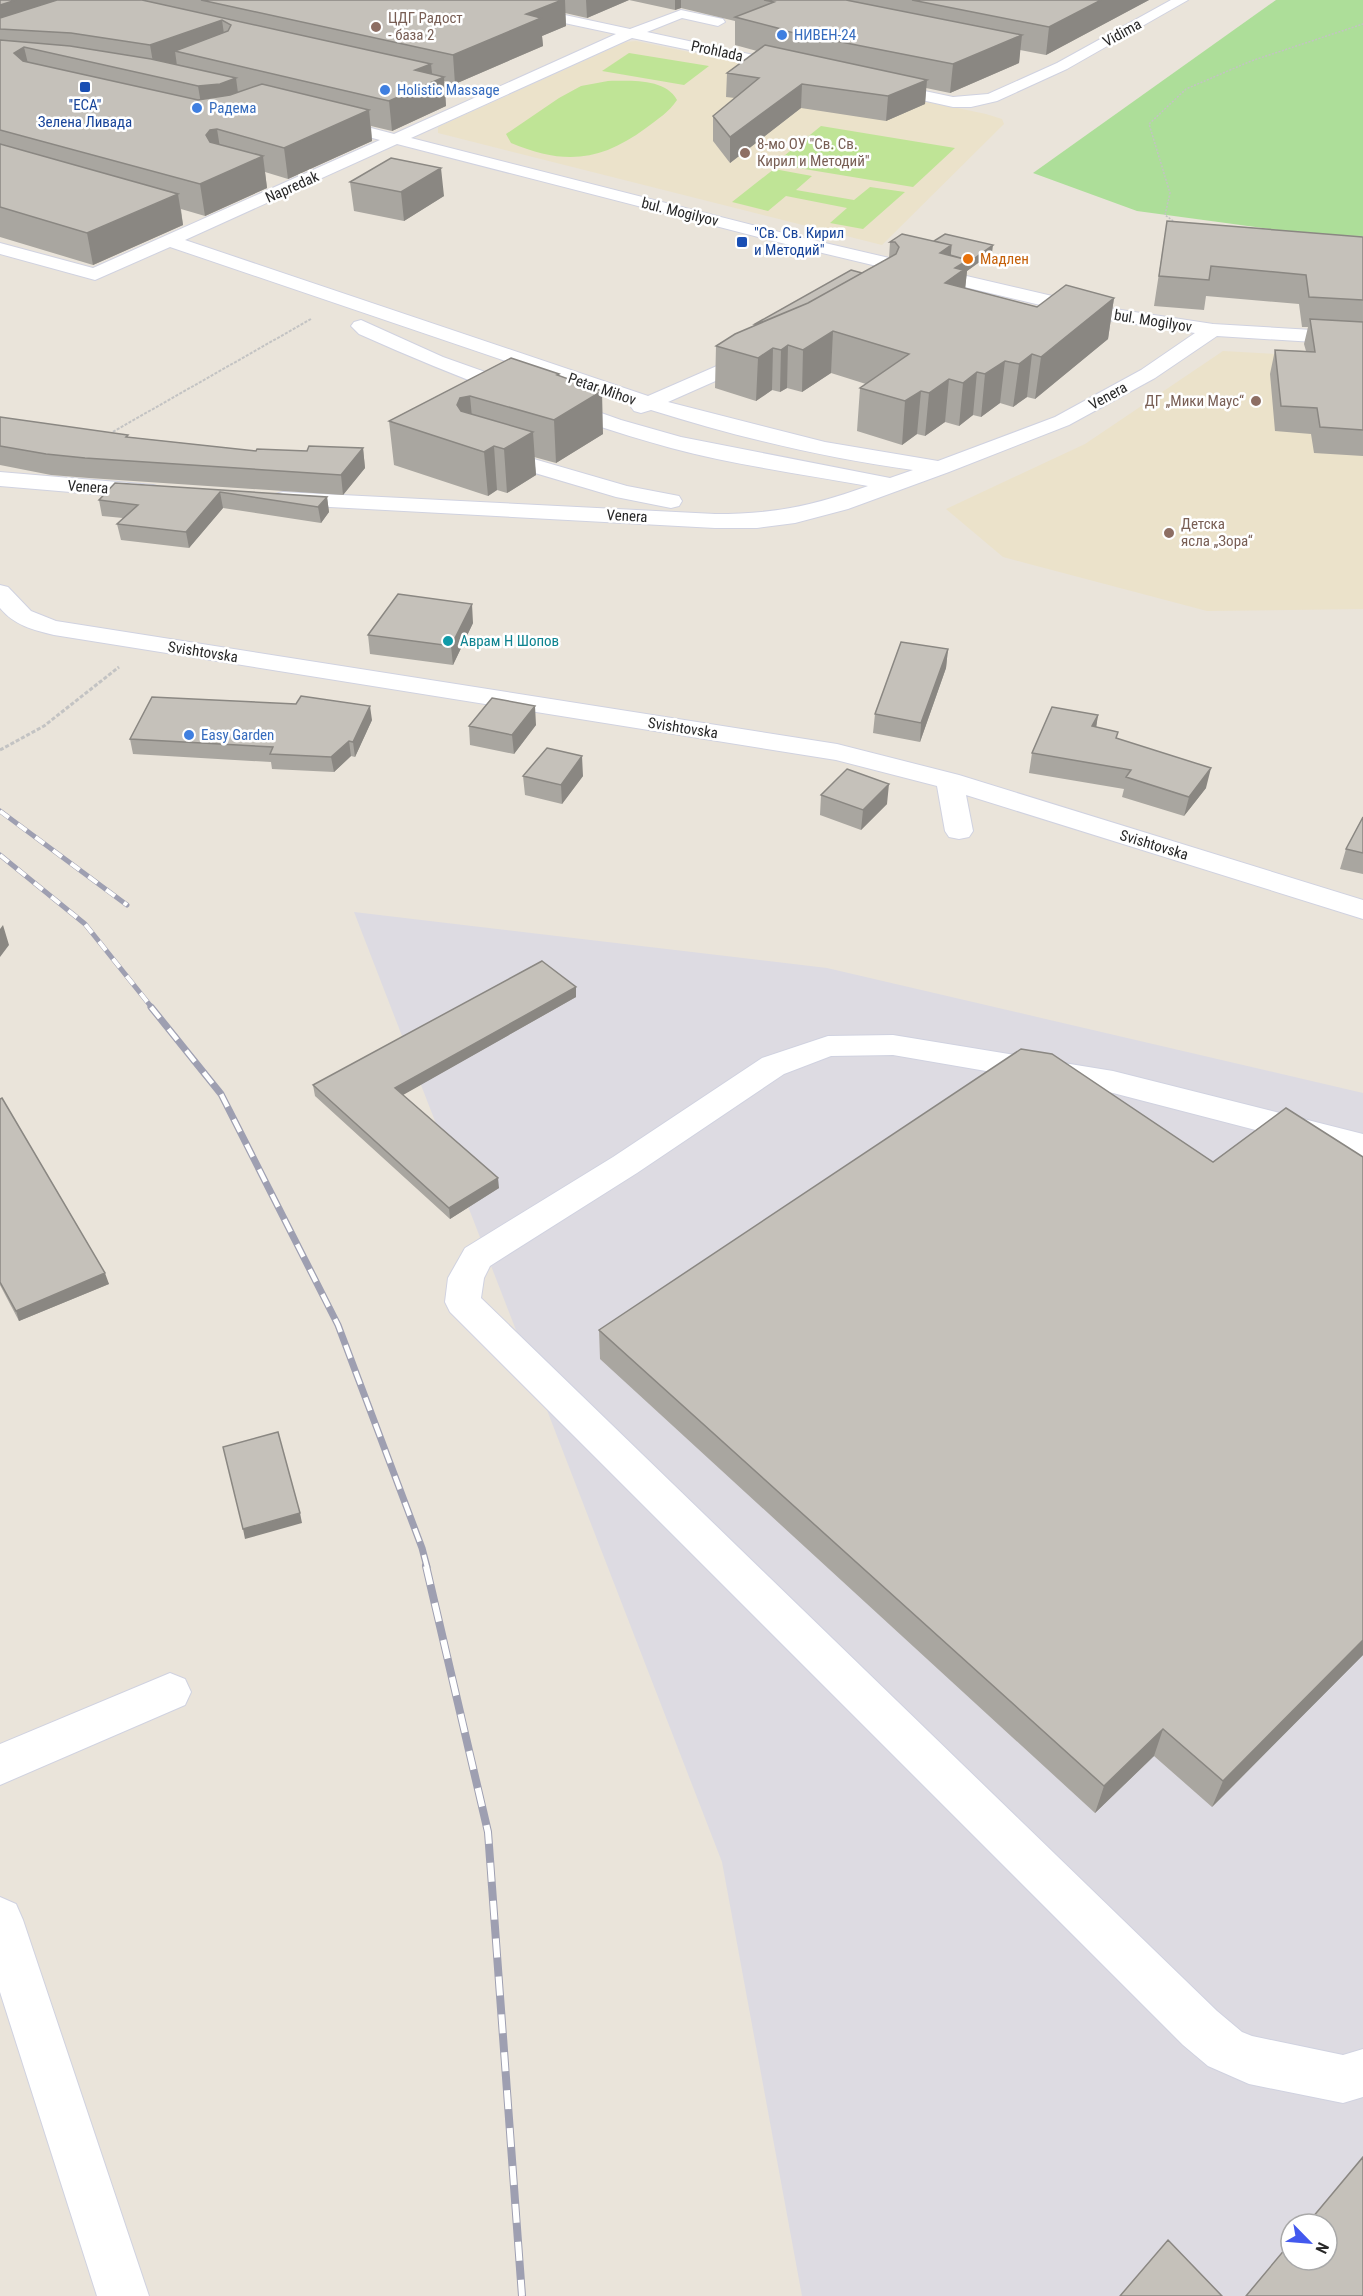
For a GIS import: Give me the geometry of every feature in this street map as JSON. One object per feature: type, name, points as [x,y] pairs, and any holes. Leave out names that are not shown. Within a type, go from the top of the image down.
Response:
[{"type":"street","name":"Vidima","points":[[1062,66],[1181,0]]},
{"type":"street","name":"Prohlada","points":[[484,1],[788,67],[808,64]]},
{"type":"street","points":[[549,16],[568,8]]},
{"type":"street","name":"Napredak","points":[[0,249],[95,274],[398,140],[631,33],[681,14],[718,22]]},
{"type":"street","points":[[703,48],[724,39]]},
{"type":"street","points":[[1039,61],[1062,66]]},
{"type":"street","points":[[871,84],[953,102],[971,102],[992,98],[1062,66]]},
{"type":"street","points":[[466,93],[489,98]]},
{"type":"street","name":"bul. Mogilyov","points":[[309,117],[916,271],[1095,312],[1213,330],[1363,339]]},
{"type":"street","points":[[261,178],[291,187]]},
{"type":"street","points":[[184,218],[207,224]]},
{"type":"street","name":"Petar Mihov","points":[[170,241],[646,404],[771,436],[872,458],[941,467]]},
{"type":"street","points":[[350,304],[351,315],[366,330],[436,361],[614,424],[678,443],[892,485]]},
{"type":"street","name":"Venera","points":[[272,499],[715,521],[795,516],[840,504],[1062,421],[1148,374],[1213,330]]},
{"type":"street","points":[[614,424],[646,404],[777,347]]},
{"type":"street","points":[[473,447],[624,492],[667,501],[795,516]]},
{"type":"street","name":"Venera","points":[[0,478],[77,487],[172,493]]},
{"type":"street","points":[[0,592],[12,610],[26,621]]},
{"type":"street","name":"Svishtovska","points":[[0,619],[26,621],[54,628],[837,752],[950,782],[1363,910]]},
{"type":"street","points":[[950,782],[959,831]]},
{"type":"street","points":[[1363,1146],[1113,1082],[893,1045],[828,1046],[773,1066],[625,1165],[477,1257],[466,1278],[463,1302],[1216,2042],[1225,2049],[1249,2060],[1343,2079],[1363,2073]]},
{"type":"street","points":[[0,1765],[170,1692]]},
{"type":"street","points":[[0,1920],[123,2296]]},
{"type":"path","points":[[1184,229],[1165,215],[1170,193],[1149,124],[1186,89],[1251,60],[1363,24]]},
{"type":"path","points":[[107,435],[350,304]]},
{"type":"path","points":[[0,750],[59,715],[147,643]]},
{"type":"shaded area","name":"8-мо ОУ \"Св. Св. Кирил и Методий\"","points":[[636,41],[986,114],[1002,119],[1004,124],[882,245],[438,133],[438,127],[626,42]]},
{"type":"shaded area","name":"Детска ясла „Зора“","points":[[1223,351],[1363,359],[1363,609],[1207,611],[1003,557],[946,509],[1085,444]]},
{"type":"shaded area","points":[[354,912],[827,968],[1363,1093],[1363,2296],[802,2296],[722,1862]]},
{"type":"green space","points":[[1276,0],[1363,0],[1363,236],[1314,235],[1137,211],[1033,173]]},
{"type":"green space","points":[[629,53],[709,66],[684,85],[602,71]]},
{"type":"green space","points":[[608,81],[656,84],[671,93],[677,100],[646,128],[613,148],[597,153],[565,157],[548,155],[511,143],[506,134],[559,98],[581,86]]},
{"type":"green space","points":[[821,126],[955,148],[913,187],[774,164]]},
{"type":"green space","points":[[774,169],[812,176],[796,190],[854,200],[870,187],[905,192],[863,229],[830,223],[847,208],[786,196],[768,211],[732,202]]},
{"type":"building","points":[[0,0],[16,0],[0,5]]},
{"type":"building","points":[[57,0],[142,0],[431,64],[415,70],[444,77],[389,101],[175,51],[228,31],[231,25],[222,20],[150,45],[71,33],[0,29],[0,18]]},
{"type":"building","name":"ЦДГ Радост - база 2","points":[[201,0],[562,0],[526,14],[541,18],[453,55]]},
{"type":"building","points":[[764,0],[846,0],[1022,35],[953,64],[780,30],[735,17],[774,2]]},
{"type":"building","points":[[912,0],[1101,0],[1049,27]]},
{"type":"building","points":[[0,40],[70,46],[151,59],[236,78],[220,84],[198,86],[24,47],[14,53],[23,61],[198,100],[230,95],[262,84],[369,110],[284,148],[217,129],[210,130],[206,135],[210,142],[263,156],[200,184],[0,130]]},
{"type":"building","points":[[765,45],[927,80],[888,96],[802,84],[730,137],[713,116],[759,78],[727,73]]},
{"type":"building","points":[[0,144],[178,194],[87,233],[0,207]]},
{"type":"building","points":[[391,158],[441,168],[401,192],[350,182]]},
{"type":"building","points":[[1167,221],[1363,237],[1363,300],[1309,297],[1306,275],[1211,266],[1209,280],[1159,276]]},
{"type":"building","points":[[902,234],[951,245],[940,253],[968,260],[955,268],[963,270],[945,283],[1037,307],[1066,285],[1114,298],[1041,357],[1032,354],[1019,364],[1005,361],[985,374],[977,372],[963,383],[949,379],[929,393],[921,391],[905,401],[860,388],[909,354],[833,331],[803,350],[788,345],[781,350],[773,348],[758,358],[716,346],[735,334],[808,303],[896,254],[899,247],[895,242],[890,242]]},
{"type":"building","points":[[945,234],[993,245],[968,263],[968,260],[950,255],[951,245],[934,241]]},
{"type":"building","points":[[851,270],[862,273],[808,303],[755,324]]},
{"type":"building","points":[[1310,319],[1363,322],[1363,430],[1320,427],[1317,408],[1281,406],[1275,350],[1315,352]]},
{"type":"building","points":[[511,358],[602,391],[554,420],[470,396],[460,398],[457,405],[461,411],[533,432],[504,449],[494,446],[484,452],[389,421]]},
{"type":"building","points":[[0,417],[128,435],[126,437],[256,451],[257,449],[307,451],[309,446],[363,448],[341,475],[85,458],[0,446]]},
{"type":"building","points":[[115,483],[327,497],[318,507],[220,492],[186,532],[117,524],[138,505],[99,500]]},
{"type":"building","points":[[398,594],[472,604],[451,646],[368,635]]},
{"type":"building","points":[[901,642],[948,649],[921,723],[875,714]]},
{"type":"building","points":[[301,696],[370,706],[353,742],[349,741],[331,757],[270,754],[273,747],[130,739],[152,697],[296,704]]},
{"type":"building","points":[[492,698],[535,706],[512,735],[469,726]]},
{"type":"building","points":[[1052,707],[1098,715],[1092,726],[1118,732],[1116,738],[1211,768],[1189,797],[1126,777],[1131,770],[1032,753]]},
{"type":"building","points":[[547,748],[582,756],[561,785],[523,776]]},
{"type":"building","points":[[847,769],[889,784],[863,810],[821,795]]},
{"type":"building","points":[[1363,817],[1363,853],[1346,849]]},
{"type":"building","points":[[542,961],[576,987],[395,1088],[498,1178],[449,1208],[313,1085]]},
{"type":"building","points":[[1021,1049],[1052,1054],[1213,1162],[1286,1108],[1363,1157],[1363,1640],[1223,1781],[1163,1729],[1104,1786],[599,1330]]},
{"type":"building","points":[[2,1098],[105,1273],[16,1311],[0,1282],[0,1099]]},
{"type":"building","points":[[278,1432],[300,1513],[243,1529],[223,1447]]},
{"type":"building","points":[[1363,2157],[1363,2296],[1246,2296],[1279,2256],[1279,2272],[1339,2272],[1339,2212],[1317,2212]]},
{"type":"building","points":[[1168,2240],[1222,2296],[1120,2296]]},
{"type":"railway","points":[[0,811],[127,905]]},
{"type":"railway","points":[[0,855],[85,924],[153,1009]]},
{"type":"railway","points":[[151,1007],[221,1094],[338,1325],[422,1548],[427,1567]]},
{"type":"railway","points":[[426,1566],[488,1832],[522,2296]]},
{"type":"place","name":"ЦДГ Радост - база 2","points":[[376,27]]},
{"type":"place","name":"НИВЕН-24","points":[[782,35]]},
{"type":"place","name":"''ЕСА'' Зелена Ливада","points":[[85,87]]},
{"type":"place","name":"Holistic Massage","points":[[385,90]]},
{"type":"place","name":"Радема","points":[[197,108]]},
{"type":"place","name":"8-мо ОУ \"Св. Св. Кирил и Методий\"","points":[[745,153]]},
{"type":"place","name":"\"Св. Св. Кирил и Методий\"","points":[[742,242]]},
{"type":"place","name":"Мадлен","points":[[968,259]]},
{"type":"place","name":"ДГ „Мики Маус“","points":[[1256,401]]},
{"type":"place","name":"Детска ясла „Зора“","points":[[1169,533]]},
{"type":"place","name":"Аврам Н Шопов","points":[[448,641]]},
{"type":"place","name":"Easy Garden","points":[[189,735]]}]
